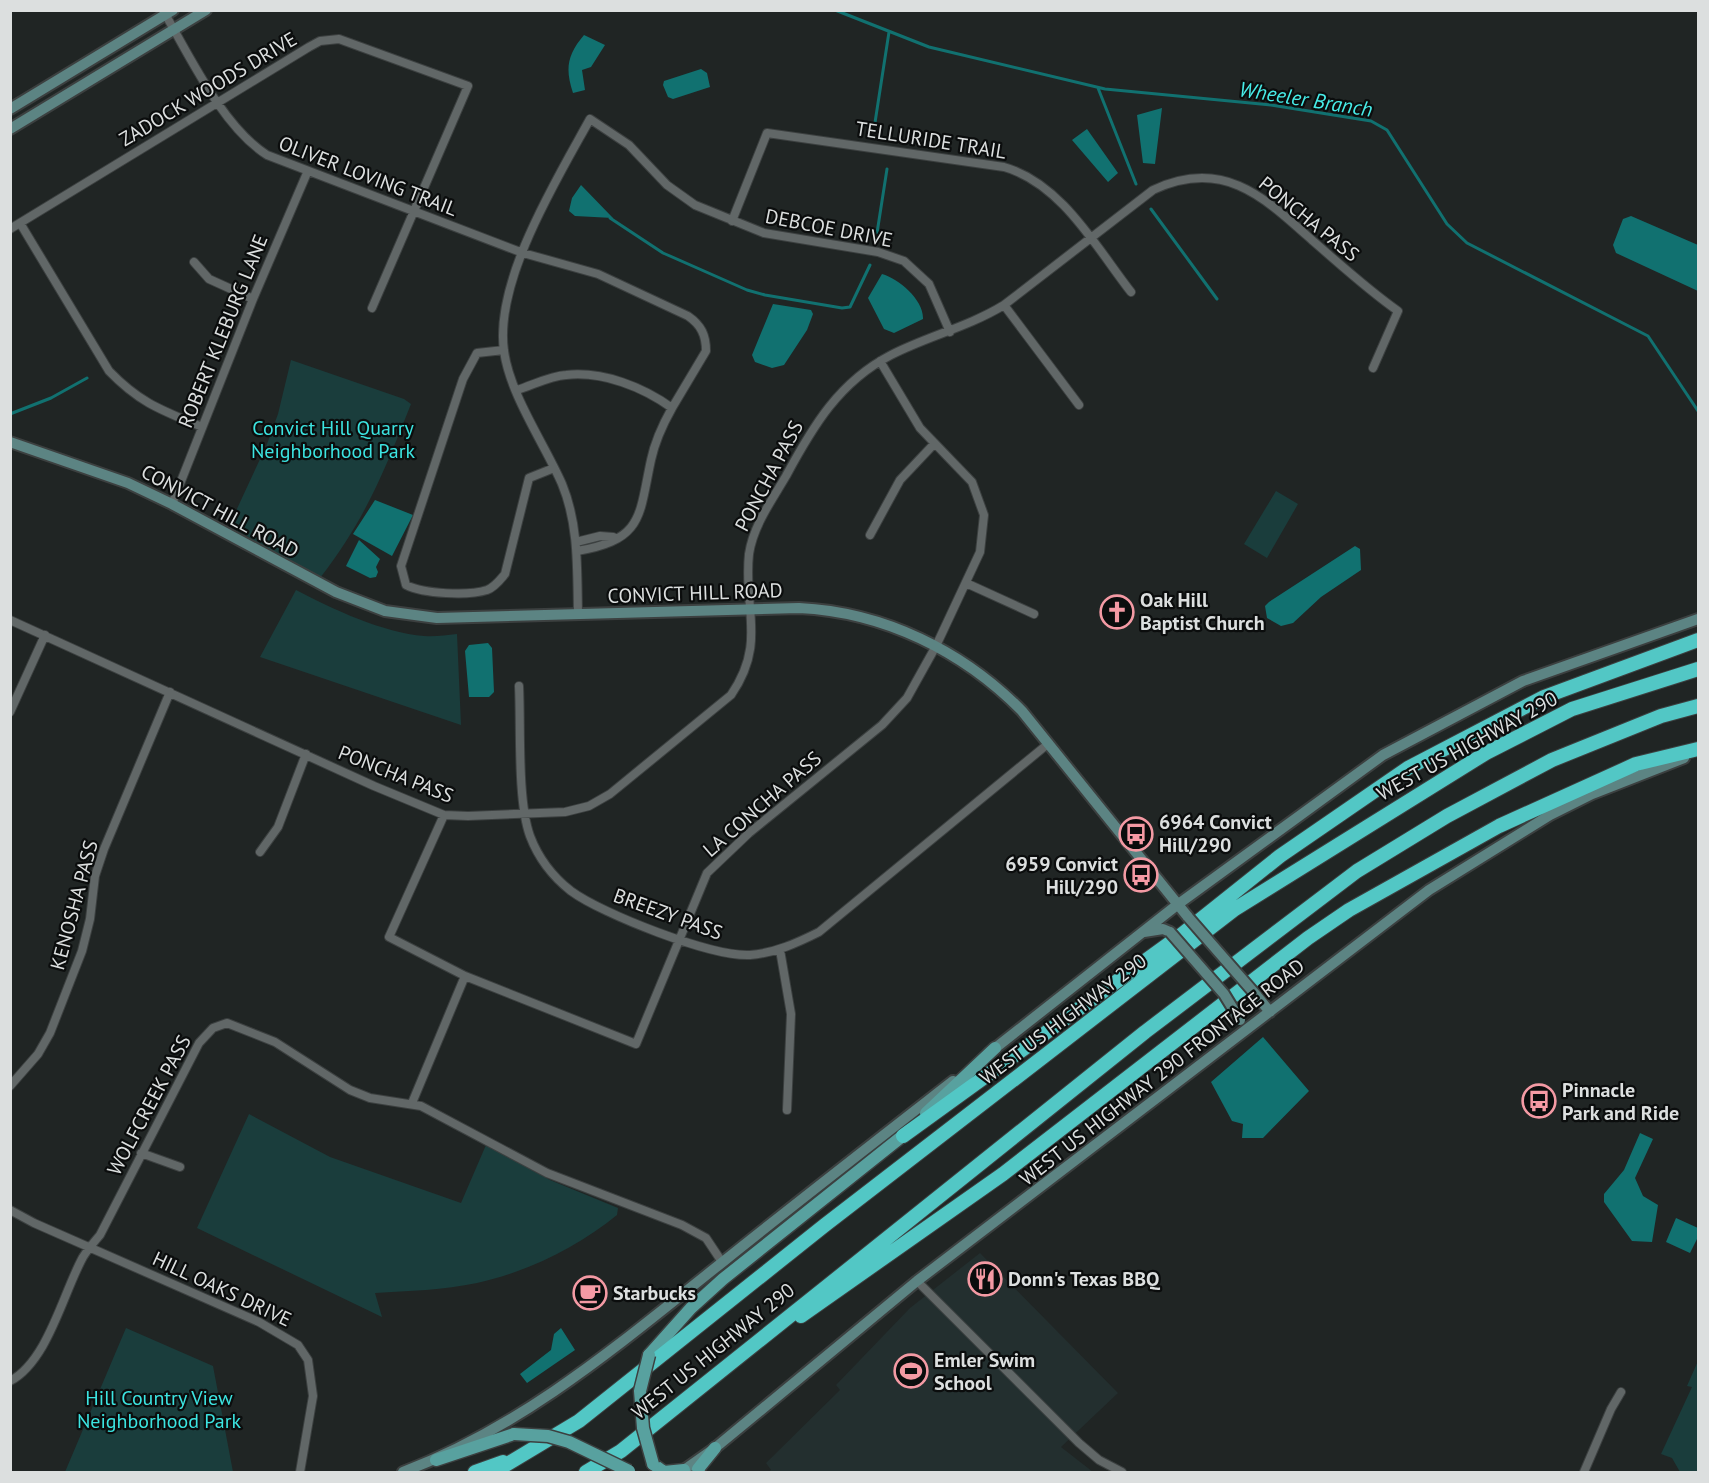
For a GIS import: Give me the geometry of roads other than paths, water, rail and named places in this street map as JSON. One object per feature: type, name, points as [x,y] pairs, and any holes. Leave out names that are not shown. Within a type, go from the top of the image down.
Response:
[{"type":"highway","points":[[903,1136],[1280,856],[1408,768],[1544,697],[1698,640]]},
{"type":"highway","name":"WEST US HIGHWAY 290","points":[[494,1473],[579,1421],[825,1225],[1236,909],[1486,753],[1572,710],[1698,669]]},
{"type":"highway","name":"WEST US HIGHWAY 290","points":[[586,1473],[621,1451],[686,1396],[1136,1040],[1357,872],[1447,816],[1552,760],[1661,716],[1698,706]]},
{"type":"highway","points":[[686,1396],[1003,1174],[1308,938],[1349,910],[1499,826],[1636,764],[1698,751]]},
{"type":"highway","points":[[1088,1024],[1176,933]]},
{"type":"highway","points":[[475,1473],[536,1449]]},
{"type":"main road","points":[[10,129],[206,10]]},
{"type":"main road","points":[[10,109],[167,12]]},
{"type":"main road","name":"CONVICT HILL ROAD","points":[[10,442],[128,483],[172,504],[336,592],[385,611],[437,618],[799,608],[842,613],[909,633],[936,646],[998,686],[1049,743],[1177,905],[1270,1012]]},
{"type":"main road","name":"WEST US HIGHWAY 290","points":[[723,1262],[1177,905],[1383,755],[1523,681],[1698,619]]},
{"type":"main road","name":"WEST US HIGHWAY 290 FRONTAGE ROAD","points":[[682,1471],[715,1448],[917,1281],[1429,890],[1550,815],[1635,776],[1698,751]]},
{"type":"main road","points":[[1142,932],[1163,929],[1176,933],[1224,994],[1240,1020],[1234,1040]]},
{"type":"main road","points":[[682,1471],[664,1472],[655,1468],[644,1428],[640,1391],[649,1355],[691,1308],[723,1279],[903,1136],[995,1048]]},
{"type":"main road","points":[[436,1460],[540,1402],[615,1349],[723,1262]]},
{"type":"main road","points":[[403,1473],[513,1434],[548,1436],[569,1442],[631,1472]]},
{"type":"main road","points":[[699,1473],[698,1469],[715,1448]]},
{"type":"street","name":"OLIVER LOVING TRAIL","points":[[167,12],[174,30],[234,126],[250,143],[267,155],[307,173],[523,253],[598,274],[697,322],[706,341],[706,351],[672,408],[653,451],[639,518],[630,529],[615,538],[594,547],[576,547]]},
{"type":"street","name":"ZADOCK WOODS DRIVE","points":[[10,229],[309,47],[330,38],[350,42],[468,86],[414,212]]},
{"type":"street","name":"DEBCOE DRIVE","points":[[523,253],[554,184],[590,119],[629,146],[680,195],[732,221],[778,237],[878,252],[896,257],[911,266],[929,285],[950,332]]},
{"type":"street","name":"TELLURIDE TRAIL","points":[[732,221],[767,133],[1015,170],[1034,179],[1052,193],[1131,292]]},
{"type":"street","name":"ROBERT KLEBURG LANE","points":[[172,504],[253,299],[307,173]]},
{"type":"street","name":"PONCHA PASS","points":[[10,620],[444,815],[524,815],[565,812],[589,806],[610,794],[731,695],[744,676],[751,655],[749,554],[757,529],[818,418],[849,384],[880,361],[950,332],[1004,305],[1144,195],[1161,186],[1190,179],[1224,180],[1251,190],[1265,199],[1364,285],[1398,311],[1373,368]]},
{"type":"street","points":[[372,308],[414,212]]},
{"type":"street","points":[[20,223],[109,371],[129,391],[150,406],[202,427]]},
{"type":"street","points":[[523,253],[505,309],[504,350],[517,390],[554,468],[570,509],[576,547],[578,614]]},
{"type":"street","points":[[194,262],[209,279],[253,299]]},
{"type":"street","points":[[1004,305],[1079,405]]},
{"type":"street","points":[[504,350],[477,353],[463,380],[401,566],[406,585],[419,590],[450,593],[480,591],[495,585],[505,574],[529,478],[554,468]]},
{"type":"street","name":"LA CONCHA PASS","points":[[444,815],[389,937],[465,976],[636,1044],[707,873],[716,862],[896,711],[915,686],[936,646],[982,543],[984,524],[982,506],[967,475],[934,444],[915,420],[880,361]]},
{"type":"street","points":[[517,390],[565,375],[585,374],[635,387],[672,408]]},
{"type":"street","points":[[870,535],[900,480],[934,444]]},
{"type":"street","points":[[966,582],[1034,614]]},
{"type":"street","points":[[10,712],[45,635]]},
{"type":"street","name":"BREEZY PASS","points":[[519,686],[524,815],[531,837],[542,859],[556,878],[572,891],[603,908],[678,939],[724,953],[752,955],[780,950],[819,932],[844,914],[1049,743]]},
{"type":"street","name":"KENOSHA PASS","points":[[10,1086],[38,1054],[50,1033],[82,951],[90,919],[95,876],[104,849],[170,692]]},
{"type":"street","points":[[260,852],[278,827],[306,754]]},
{"type":"street","points":[[780,950],[791,1014],[787,1110]]},
{"type":"street","points":[[412,1103],[465,976]]},
{"type":"street","name":"WOLFCREEK PASS","points":[[10,1381],[29,1366],[40,1351],[84,1256],[100,1235],[199,1043],[213,1028],[227,1023],[275,1042],[350,1090],[370,1098],[412,1103],[470,1131],[547,1173],[695,1231],[713,1246],[723,1262]]},
{"type":"street","points":[[141,1153],[180,1167]]},
{"type":"street","name":"HILL OAKS DRIVE","points":[[10,1210],[260,1322],[298,1345],[308,1360],[312,1396],[300,1473]]},
{"type":"street","points":[[917,1281],[1078,1443],[1099,1460],[1122,1473]]},
{"type":"street","points":[[1584,1473],[1611,1409],[1621,1392]]},
{"type":"water","points":[[584,35],[605,45],[591,67],[582,70],[585,90],[573,93],[569,77],[569,62],[574,49]]},
{"type":"water","points":[[701,69],[707,73],[710,87],[673,99],[668,97],[663,85],[664,81]]},
{"type":"water","points":[[1162,108],[1155,164],[1143,163],[1137,115]]},
{"type":"water","points":[[1087,129],[1118,173],[1108,182],[1072,140]]},
{"type":"water","points":[[581,185],[613,218],[575,216],[569,211],[572,198]]},
{"type":"water","points":[[1631,216],[1698,245],[1698,291],[1616,253],[1613,245],[1623,219]]},
{"type":"water","points":[[882,274],[896,280],[909,291],[919,305],[923,319],[894,333],[884,329],[868,298]]},
{"type":"water","points":[[773,304],[811,310],[813,314],[807,330],[784,365],[772,368],[755,362],[752,355]]},
{"type":"water","points":[[375,500],[413,515],[392,556],[353,534]]},
{"type":"water","points":[[359,540],[380,559],[376,567],[378,572],[376,577],[370,578],[346,566]]},
{"type":"water","points":[[1355,546],[1360,549],[1361,570],[1321,597],[1293,623],[1281,626],[1267,618],[1265,606],[1269,602]]},
{"type":"water","points":[[488,643],[492,648],[494,692],[489,697],[469,697],[465,651],[469,645]]},
{"type":"water","points":[[1263,1037],[1309,1091],[1263,1138],[1242,1138],[1243,1124],[1232,1121],[1211,1082]]},
{"type":"water","points":[[1640,1133],[1653,1139],[1635,1178],[1643,1196],[1658,1205],[1652,1242],[1632,1241],[1604,1202],[1604,1194],[1624,1170]]},
{"type":"water","points":[[1676,1218],[1698,1228],[1698,1237],[1690,1253],[1666,1242]]},
{"type":"water","points":[[561,1328],[575,1350],[527,1383],[520,1374],[551,1350],[554,1334]]},
{"type":"waterway","name":"Wheeler Branch","points":[[835,10],[929,47],[1105,89],[1271,105],[1371,121],[1387,130],[1447,224],[1467,243],[1648,336],[1698,411]]},
{"type":"waterway","points":[[874,129],[889,32]]},
{"type":"waterway","points":[[1098,88],[1136,184]]},
{"type":"waterway","points":[[877,233],[887,169]]},
{"type":"waterway","points":[[1151,209],[1217,299]]},
{"type":"waterway","points":[[610,218],[663,253],[747,290],[765,295],[842,308],[850,307],[870,265]]},
{"type":"waterway","points":[[10,414],[51,398],[87,378]]},
{"type":"place","name":"Oak Hill Baptist Church","points":[[1117,612]]},
{"type":"place","name":"6964 Convict Hill/290","points":[[1136,834]]},
{"type":"place","name":"6959 Convict Hill/290","points":[[1141,875]]},
{"type":"place","name":"Pinnacle Park and Ride","points":[[1539,1101]]},
{"type":"place","name":"Donn's Texas BBQ","points":[[985,1279]]},
{"type":"place","name":"Starbucks","points":[[590,1293]]},
{"type":"place","name":"Emler Swim School","points":[[911,1371]]},
{"type":"park label","name":"Convict Hill Quarry Neighborhood Park","points":[[333,440]]},
{"type":"park label","name":"Hill Country View Neighborhood Park","points":[[159,1410]]}]
